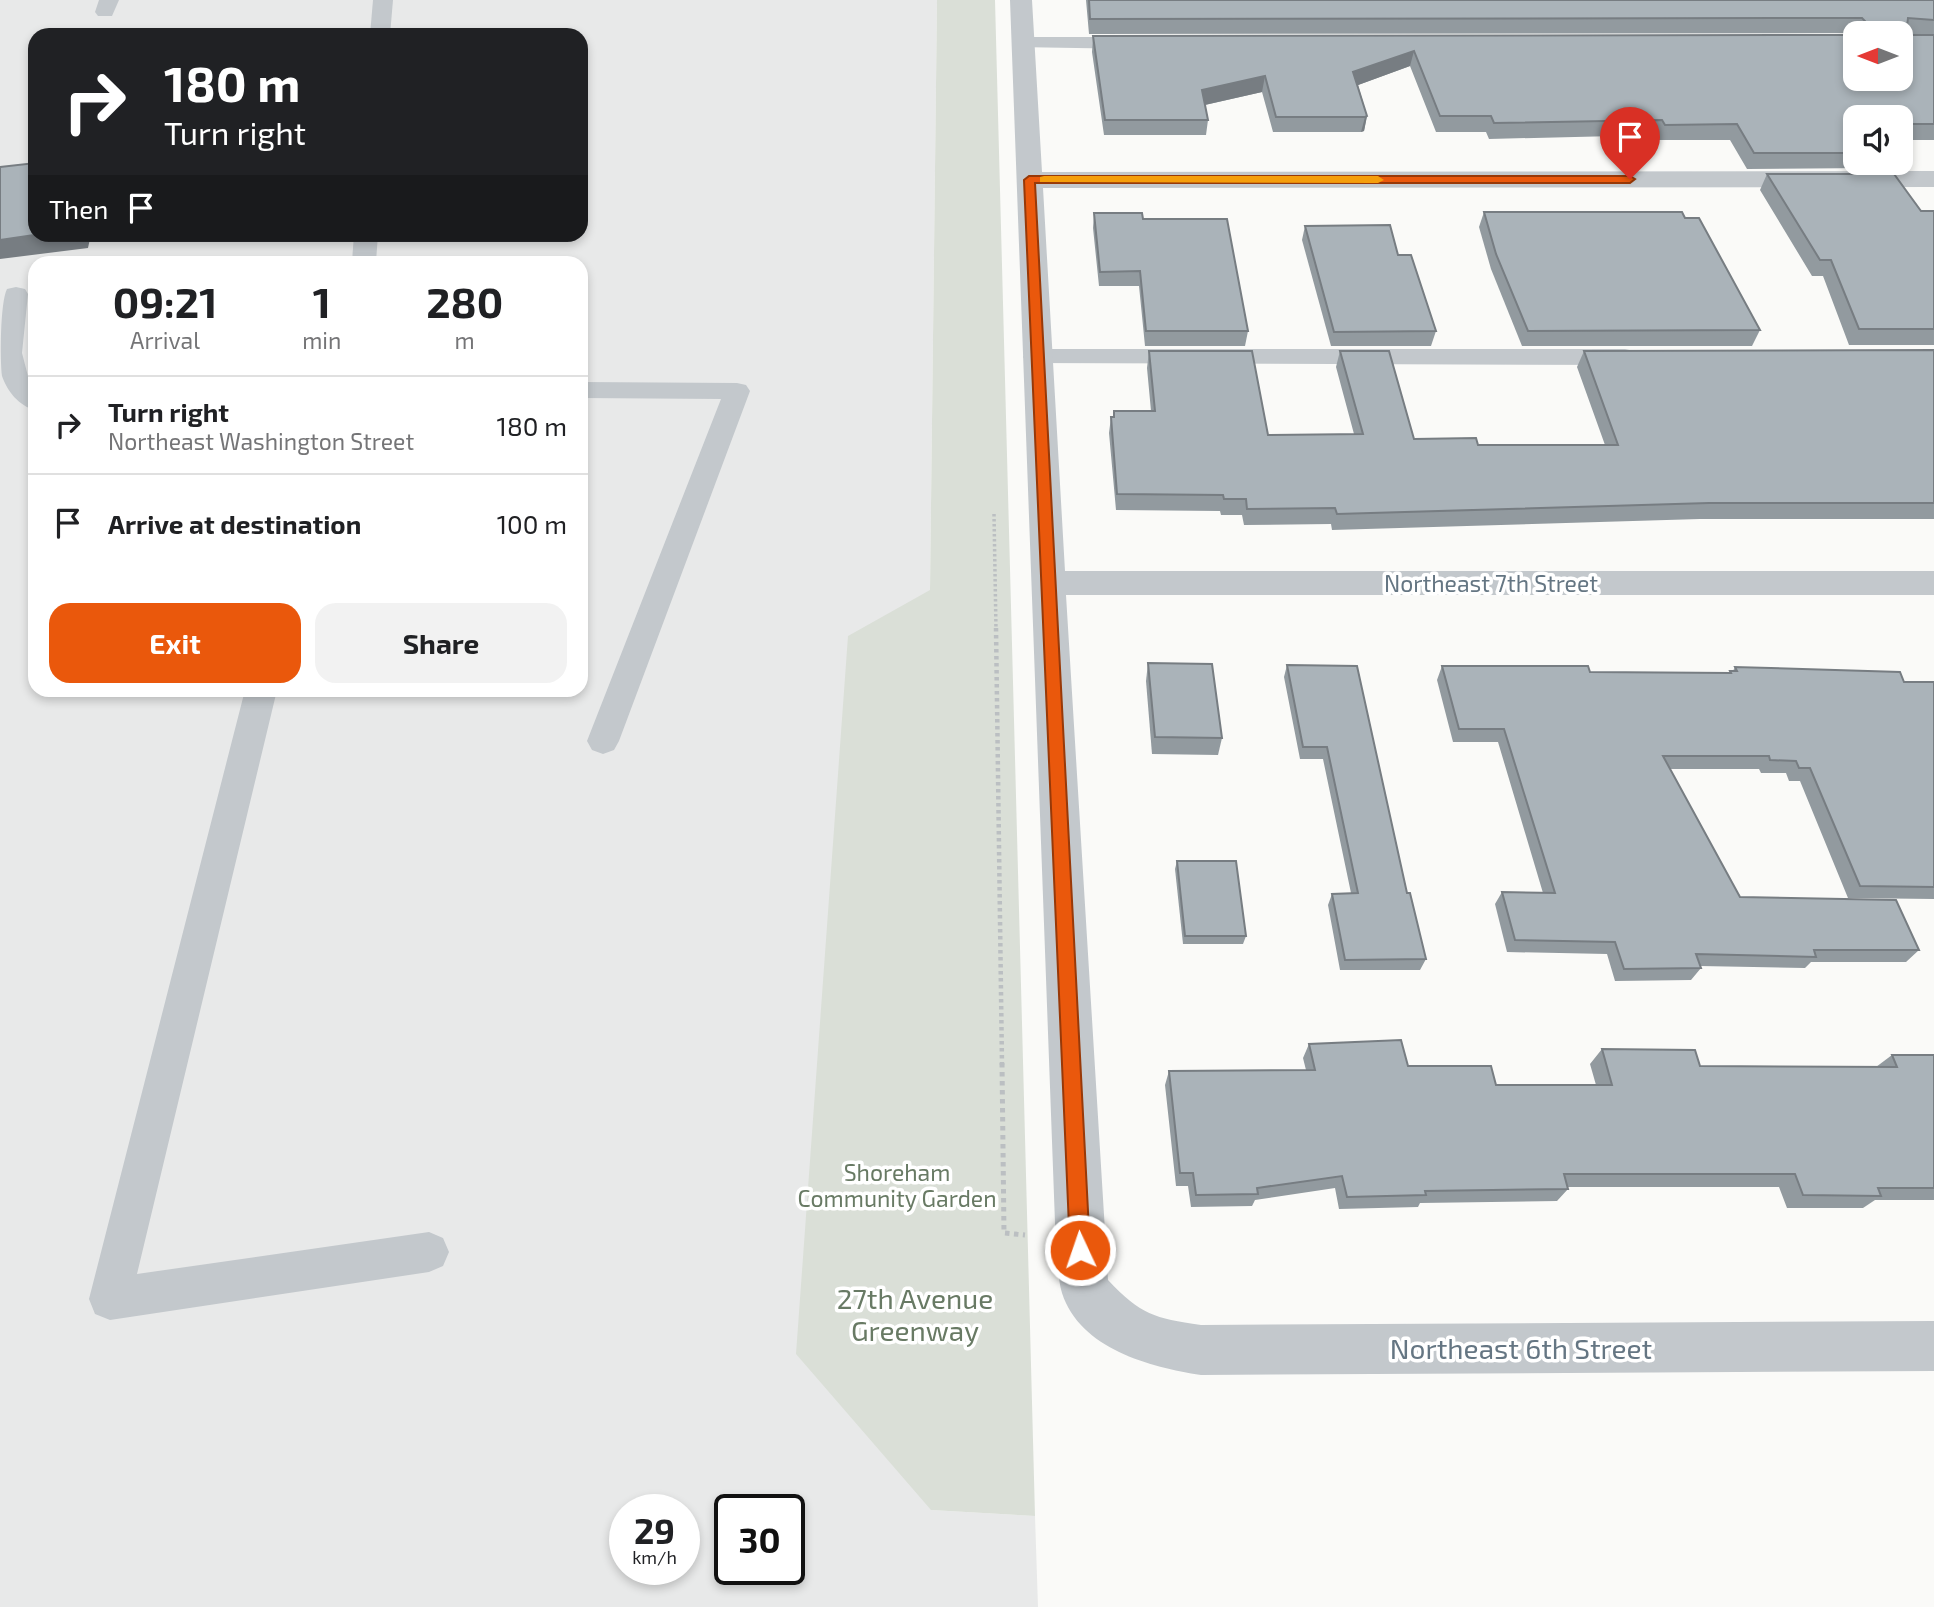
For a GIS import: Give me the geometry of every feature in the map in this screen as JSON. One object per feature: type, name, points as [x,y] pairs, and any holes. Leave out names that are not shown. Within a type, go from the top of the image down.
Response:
[{"type":"street","points":[[1021,0],[1047,583]]},
{"type":"street","points":[[1029,180],[1934,179]]},
{"type":"street","name":"Northeast 7th Street","points":[[1047,583],[1934,583]]},
{"type":"street","name":"Northeast 6th Street","points":[[1047,583],[1080,1250],[1086,1291],[1114,1322],[1155,1343],[1201,1350],[1934,1346]]},
{"type":"lane","points":[[381,28],[383,0]]},
{"type":"lane","points":[[1023,43],[1152,43]]},
{"type":"lane","points":[[16,294],[5,341],[10,376],[28,395]]},
{"type":"lane","points":[[1036,357],[1655,357]]},
{"type":"lane","points":[[588,390],[737,391],[603,741]]},
{"type":"lane","points":[[259,697],[110,1299],[429,1252]]},
{"type":"path","points":[[994,502],[1004,1233],[1028,1235]]},
{"type":"shaded area","points":[[0,0],[937,0],[930,590],[931,1510],[1035,1516],[1038,1607],[0,1607]]},
{"type":"green space","name":"27th Avenue Greenway","points":[[937,0],[995,0],[1035,1516],[931,1510],[796,1354],[848,636],[930,590]]},
{"type":"building","points":[[1089,0],[1934,0],[1934,20],[1908,18],[1908,21],[1865,21],[1862,18],[1090,19]]},
{"type":"building","points":[[1843,35],[1843,91],[1913,91],[1913,35],[1934,35],[1934,124],[1913,124],[1913,105],[1843,105],[1843,153],[1754,153],[1737,124],[1665,125],[1662,120],[1494,123],[1491,116],[1440,116],[1414,51],[1353,72],[1367,116],[1365,117],[1276,117],[1265,76],[1202,90],[1208,120],[1105,120],[1093,36]]},
{"type":"building","points":[[28,164],[28,236],[0,240],[0,167]]},
{"type":"building","points":[[1767,174],[1895,175],[1921,211],[1934,211],[1934,329],[1859,329],[1831,260],[1820,260]]},
{"type":"building","points":[[1484,212],[1682,212],[1685,218],[1699,218],[1760,330],[1528,331],[1496,254]]},
{"type":"building","points":[[1094,213],[1142,213],[1143,219],[1227,219],[1248,331],[1146,331],[1140,271],[1100,272]]},
{"type":"building","points":[[1390,225],[1398,255],[1411,255],[1436,331],[1334,332],[1305,226]]},
{"type":"building","points":[[1934,350],[1934,503],[1709,503],[1337,514],[1335,508],[1247,509],[1246,499],[1224,499],[1223,495],[1117,494],[1111,417],[1114,417],[1114,411],[1155,411],[1149,351],[1252,351],[1268,435],[1363,434],[1340,351],[1389,351],[1414,439],[1476,438],[1478,445],[1618,445],[1584,351]]},
{"type":"building","points":[[1148,663],[1212,664],[1222,738],[1155,737]]},
{"type":"building","points":[[1287,665],[1357,666],[1407,893],[1410,893],[1426,959],[1345,960],[1332,894],[1358,893],[1327,747],[1303,747]]},
{"type":"building","points":[[1442,666],[1588,666],[1590,672],[1731,673],[1730,671],[1737,671],[1735,667],[1900,672],[1904,682],[1934,682],[1934,887],[1860,886],[1810,768],[1799,768],[1796,761],[1770,760],[1769,756],[1663,756],[1740,897],[1896,900],[1919,950],[1814,950],[1816,957],[1696,954],[1701,968],[1624,969],[1615,942],[1515,940],[1502,892],[1555,893],[1504,729],[1459,729]]},
{"type":"building","points":[[1177,861],[1236,861],[1246,936],[1185,936]]},
{"type":"building","points":[[1401,1040],[1408,1066],[1491,1066],[1496,1085],[1612,1085],[1602,1049],[1695,1050],[1700,1066],[1897,1067],[1892,1055],[1934,1055],[1934,1188],[1878,1188],[1881,1196],[1803,1195],[1795,1174],[1564,1174],[1568,1189],[1425,1191],[1426,1195],[1347,1197],[1342,1176],[1257,1188],[1258,1194],[1196,1195],[1193,1173],[1180,1173],[1169,1071],[1315,1070],[1309,1044]]},
{"type":"slow traffic","points":[[1044,180],[1378,180]]},
{"type":"route","points":[[1080,1250],[1029,180],[1630,179]]},
{"type":"park label","name":"Shoreham Community Garden","points":[[897,1185]]}]
